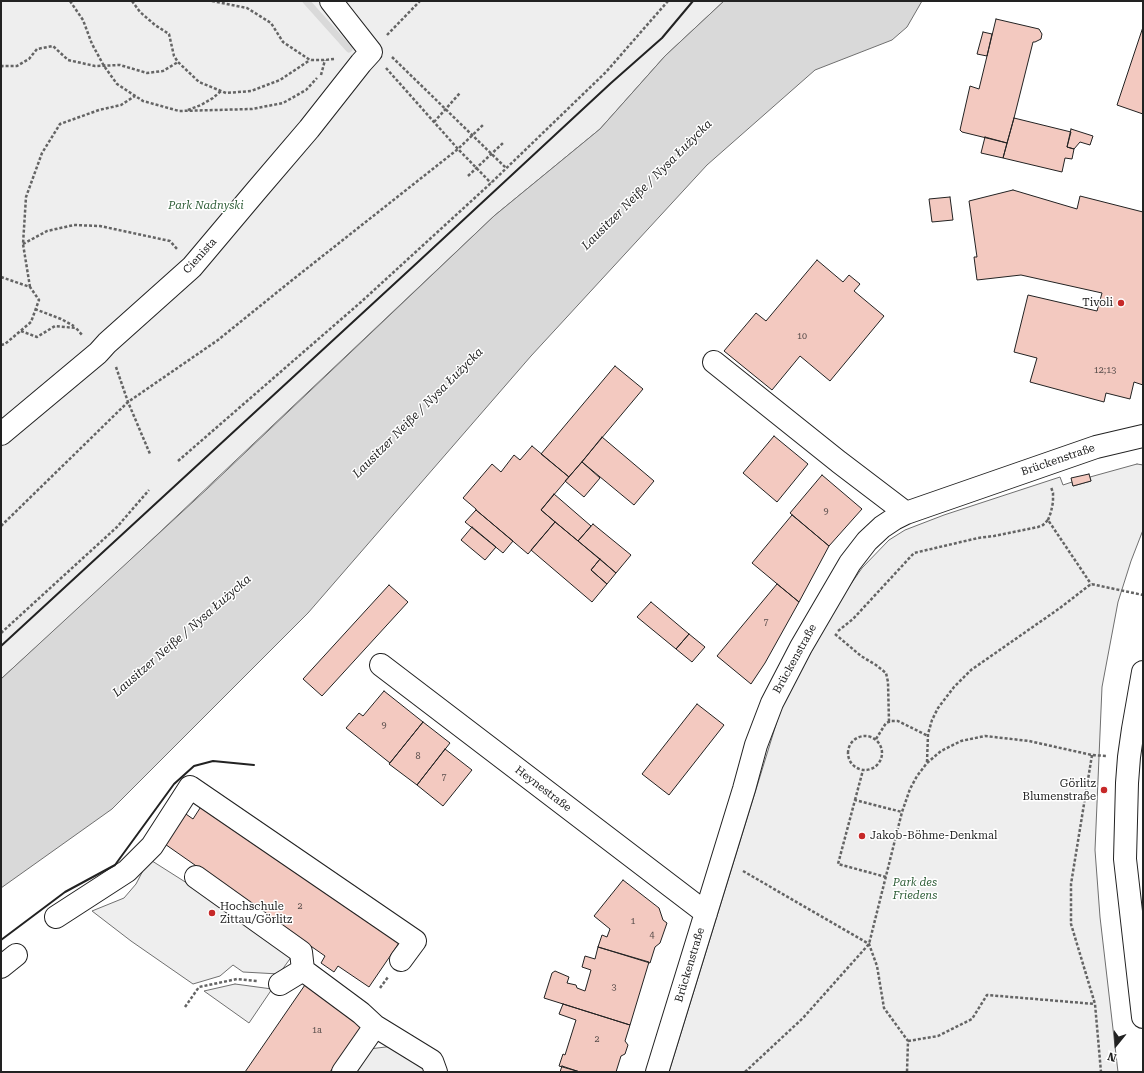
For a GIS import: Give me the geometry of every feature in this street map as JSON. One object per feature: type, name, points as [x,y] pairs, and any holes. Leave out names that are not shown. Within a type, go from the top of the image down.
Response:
[{"type":"street","points":[[331,1],[377,47]]},
{"type":"street","name":"Cienista","points":[[1,434],[103,348],[192,267],[309,129],[361,62],[377,47]]},
{"type":"street","points":[[714,362],[839,462],[906,513]]},
{"type":"street","name":"Brückenstraße","points":[[657,1072],[744,789],[756,745],[772,703],[786,674],[850,563],[867,541],[894,518],[1096,447],[1143,436]]},
{"type":"street","name":"Heynestraße","points":[[381,665],[706,913]]},
{"type":"street","points":[[1143,672],[1129,757],[1125,859],[1143,1018]]},
{"type":"street","points":[[56,917],[127,871],[152,846],[190,787],[414,941],[401,960]]},
{"type":"street","points":[[196,877],[301,952],[303,970],[361,1013],[374,1026],[432,1061],[436,1072]]},
{"type":"street","points":[[280,984],[303,970]]},
{"type":"street","points":[[343,1072],[374,1026]]},
{"type":"path","points":[[70,1],[83,20],[92,44],[104,66],[117,84],[143,101],[179,111],[252,109],[283,103],[306,90],[322,74],[325,60]]},
{"type":"path","points":[[132,1],[140,12],[169,34],[174,56],[178,62],[199,82],[226,93],[251,91],[280,80],[310,60]]},
{"type":"path","points":[[212,1],[247,8],[271,23],[283,42],[310,60],[336,59],[377,47],[420,1]]},
{"type":"path","points":[[178,461],[361,302],[491,183],[606,72],[668,1]]},
{"type":"path","points":[[1,67],[17,66],[29,59],[37,49],[53,46],[68,60],[95,66],[120,65],[147,73],[163,71],[178,62]]},
{"type":"path","points":[[377,47],[446,109],[506,168]]},
{"type":"path","points":[[377,47],[434,122],[491,183]]},
{"type":"path","points":[[186,111],[201,105],[221,91]]},
{"type":"path","points":[[434,122],[460,93]]},
{"type":"path","points":[[1,345],[5,344],[31,322],[39,300],[30,286],[22,244],[26,197],[42,153],[60,124],[99,110],[121,105],[135,96]]},
{"type":"path","points":[[1,526],[128,402],[218,340],[458,149],[484,124]]},
{"type":"path","points":[[468,176],[504,142]]},
{"type":"path","points":[[22,244],[47,230],[74,225],[100,226],[170,241]]},
{"type":"path","points":[[1,277],[30,286]]},
{"type":"path","points":[[35,310],[61,319],[103,348],[150,454]]},
{"type":"path","points":[[20,331],[37,337],[54,326],[76,328]]},
{"type":"path","points":[[830,638],[853,618],[914,552],[1043,525],[1048,520],[1051,512],[1053,493],[1046,464]]},
{"type":"path","points":[[1,633],[117,527],[149,490]]},
{"type":"path","points":[[1048,520],[1092,584],[1143,595]]},
{"type":"path","points":[[927,762],[928,736],[932,720],[938,708],[954,687],[971,670],[1092,584]]},
{"type":"path","points":[[835,634],[861,656],[886,673],[888,682],[889,722]]},
{"type":"path","points":[[876,739],[884,726],[891,721],[898,721],[928,736]]},
{"type":"path","points":[[745,1072],[803,1018],[869,944],[902,812],[910,789],[917,776],[927,762],[941,751],[961,741],[984,736],[1029,742],[1092,755],[1071,884],[1071,924],[1095,1004],[1101,1072]]},
{"type":"path","points":[[859,737],[870,737],[876,739],[882,749],[881,760],[874,768],[863,770],[857,769],[853,765],[848,755],[848,749],[850,744],[859,737]]},
{"type":"path","points":[[863,770],[838,864],[886,877]]},
{"type":"path","points":[[855,800],[902,812]]},
{"type":"path","points":[[740,870],[869,944],[877,966],[884,1008],[908,1041],[907,1072]]},
{"type":"path","points":[[185,1007],[199,987],[237,979]]},
{"type":"path","points":[[908,1041],[938,1036],[972,1019],[987,995],[1095,1004]]},
{"type":"green space","name":"Park Nadnyski","points":[[1,1],[724,1],[665,56],[600,129],[494,216],[104,585],[1,679]]},
{"type":"green space","name":"Park des Friedens","points":[[1137,464],[1143,465],[1143,530],[1118,602],[1102,687],[1095,850],[1100,917],[1118,1072],[669,1072],[782,705],[839,601],[862,568],[889,540],[905,530],[944,515],[1060,477],[1063,485],[1072,482],[1073,486],[1091,481],[1090,477]]},
{"type":"green space","points":[[149,859],[190,885],[292,956],[279,974],[243,972],[233,965],[220,976],[193,984],[131,941],[92,911],[124,898],[136,884]]},
{"type":"green space","points":[[235,984],[272,989],[249,1023],[204,991]]},
{"type":"green space","points":[[394,1046],[432,1072],[354,1072],[369,1049]]},
{"type":"water","name":"Lausitzer Neiße / Nysa Łużycka","points":[[724,1],[922,1],[907,27],[892,40],[815,70],[707,165],[531,356],[308,613],[112,809],[1,888],[1,679],[207,489],[494,216],[600,129],[665,56]]},
{"type":"building","points":[[996,19],[1039,29],[1042,34],[1041,39],[1033,42],[1007,143],[962,132],[960,130],[970,86],[979,89]]},
{"type":"building","points":[[1143,27],[1143,114],[1117,105]]},
{"type":"building","points":[[983,32],[992,34],[987,56],[977,54]]},
{"type":"building","points":[[1014,118],[1071,132],[1067,147],[1074,149],[1072,159],[1065,158],[1062,172],[1003,158]]},
{"type":"building","points":[[1071,129],[1093,136],[1090,145],[1080,142],[1074,149],[1067,147]]},
{"type":"building","points":[[985,137],[1007,143],[1003,158],[981,153]]},
{"type":"building","name":"Tivoli","points":[[1013,190],[1077,209],[1080,196],[1143,212],[1143,385],[1134,382],[1130,399],[1106,393],[1104,402],[1030,382],[1037,358],[1014,352],[1028,295],[1097,311],[1102,293],[1021,275],[977,280],[974,257],[977,257],[969,201]]},
{"type":"building","points":[[950,197],[953,220],[932,222],[929,199]]},
{"type":"building","points":[[817,260],[843,282],[849,275],[860,284],[854,291],[884,316],[830,381],[800,356],[772,390],[724,351],[756,313],[766,321]]},
{"type":"building","points":[[615,366],[643,389],[569,477],[541,454]]},
{"type":"building","points":[[774,436],[808,464],[777,502],[743,473]]},
{"type":"building","points":[[602,437],[654,481],[634,505],[582,462]]},
{"type":"building","points":[[532,446],[569,477],[541,510],[555,522],[528,554],[463,498],[492,464],[501,472],[514,455],[520,460]]},
{"type":"building","points":[[582,462],[600,478],[584,497],[565,481]]},
{"type":"building","points":[[1089,474],[1091,481],[1073,486],[1071,478]]},
{"type":"building","points":[[822,475],[862,509],[829,546],[790,513]]},
{"type":"building","points":[[554,494],[591,526],[578,541],[541,510]]},
{"type":"building","points":[[476,510],[513,541],[503,553],[465,522]]},
{"type":"building","points":[[792,515],[829,546],[799,602],[752,563]]},
{"type":"building","points":[[555,522],[600,559],[591,570],[607,584],[592,602],[531,550]]},
{"type":"building","points":[[593,524],[631,555],[616,573],[578,541]]},
{"type":"building","points":[[472,527],[496,547],[485,560],[461,540]]},
{"type":"building","points":[[600,559],[616,573],[607,584],[591,570]]},
{"type":"building","points":[[777,584],[799,602],[765,663],[751,684],[717,656]]},
{"type":"building","points":[[389,585],[408,602],[322,696],[303,679]]},
{"type":"building","points":[[651,602],[689,634],[676,649],[637,617]]},
{"type":"building","points":[[689,634],[705,647],[692,662],[676,649]]},
{"type":"building","points":[[384,691],[423,722],[390,763],[346,728],[359,713],[363,716]]},
{"type":"building","points":[[697,704],[724,725],[669,795],[642,774]]},
{"type":"building","points":[[423,722],[450,743],[417,785],[389,764]]},
{"type":"building","points":[[445,749],[472,770],[443,806],[417,785]]},
{"type":"building","points":[[202,805],[399,943],[369,987],[338,966],[334,972],[321,963],[325,956],[162,842],[183,812],[193,819]]},
{"type":"building","points":[[623,880],[659,908],[663,920],[667,923],[660,943],[655,947],[650,963],[598,947],[602,935],[607,937],[610,929],[594,916]]},
{"type":"building","points":[[598,947],[649,962],[630,1025],[544,998],[552,973],[555,971],[569,977],[567,983],[576,985],[577,988],[585,991],[591,970],[582,967],[585,956],[595,959]]},
{"type":"building","points":[[307,982],[364,1023],[330,1072],[245,1072]]},
{"type":"building","points":[[563,1004],[630,1025],[625,1041],[628,1045],[625,1054],[621,1056],[616,1072],[580,1072],[559,1066],[563,1054],[565,1055],[576,1020],[559,1014]]},
{"type":"building","points":[[562,1066],[580,1072],[560,1072]]},
{"type":"waterway","points":[[306,1],[349,49]]},
{"type":"wall","points":[[1,646],[611,83],[662,38],[693,1]]},
{"type":"wall","points":[[1,940],[65,892],[115,865],[174,784],[194,766],[213,761],[254,765]]},
{"type":"place","name":"Tivoli","points":[[1121,303]]},
{"type":"place","name":"Görlitz Blumenstraße","points":[[1104,790]]},
{"type":"place","name":"Jakob-Böhme-Denkmal","points":[[862,836]]},
{"type":"place","name":"Hochschule Zittau/Görlitz","points":[[212,913]]}]
